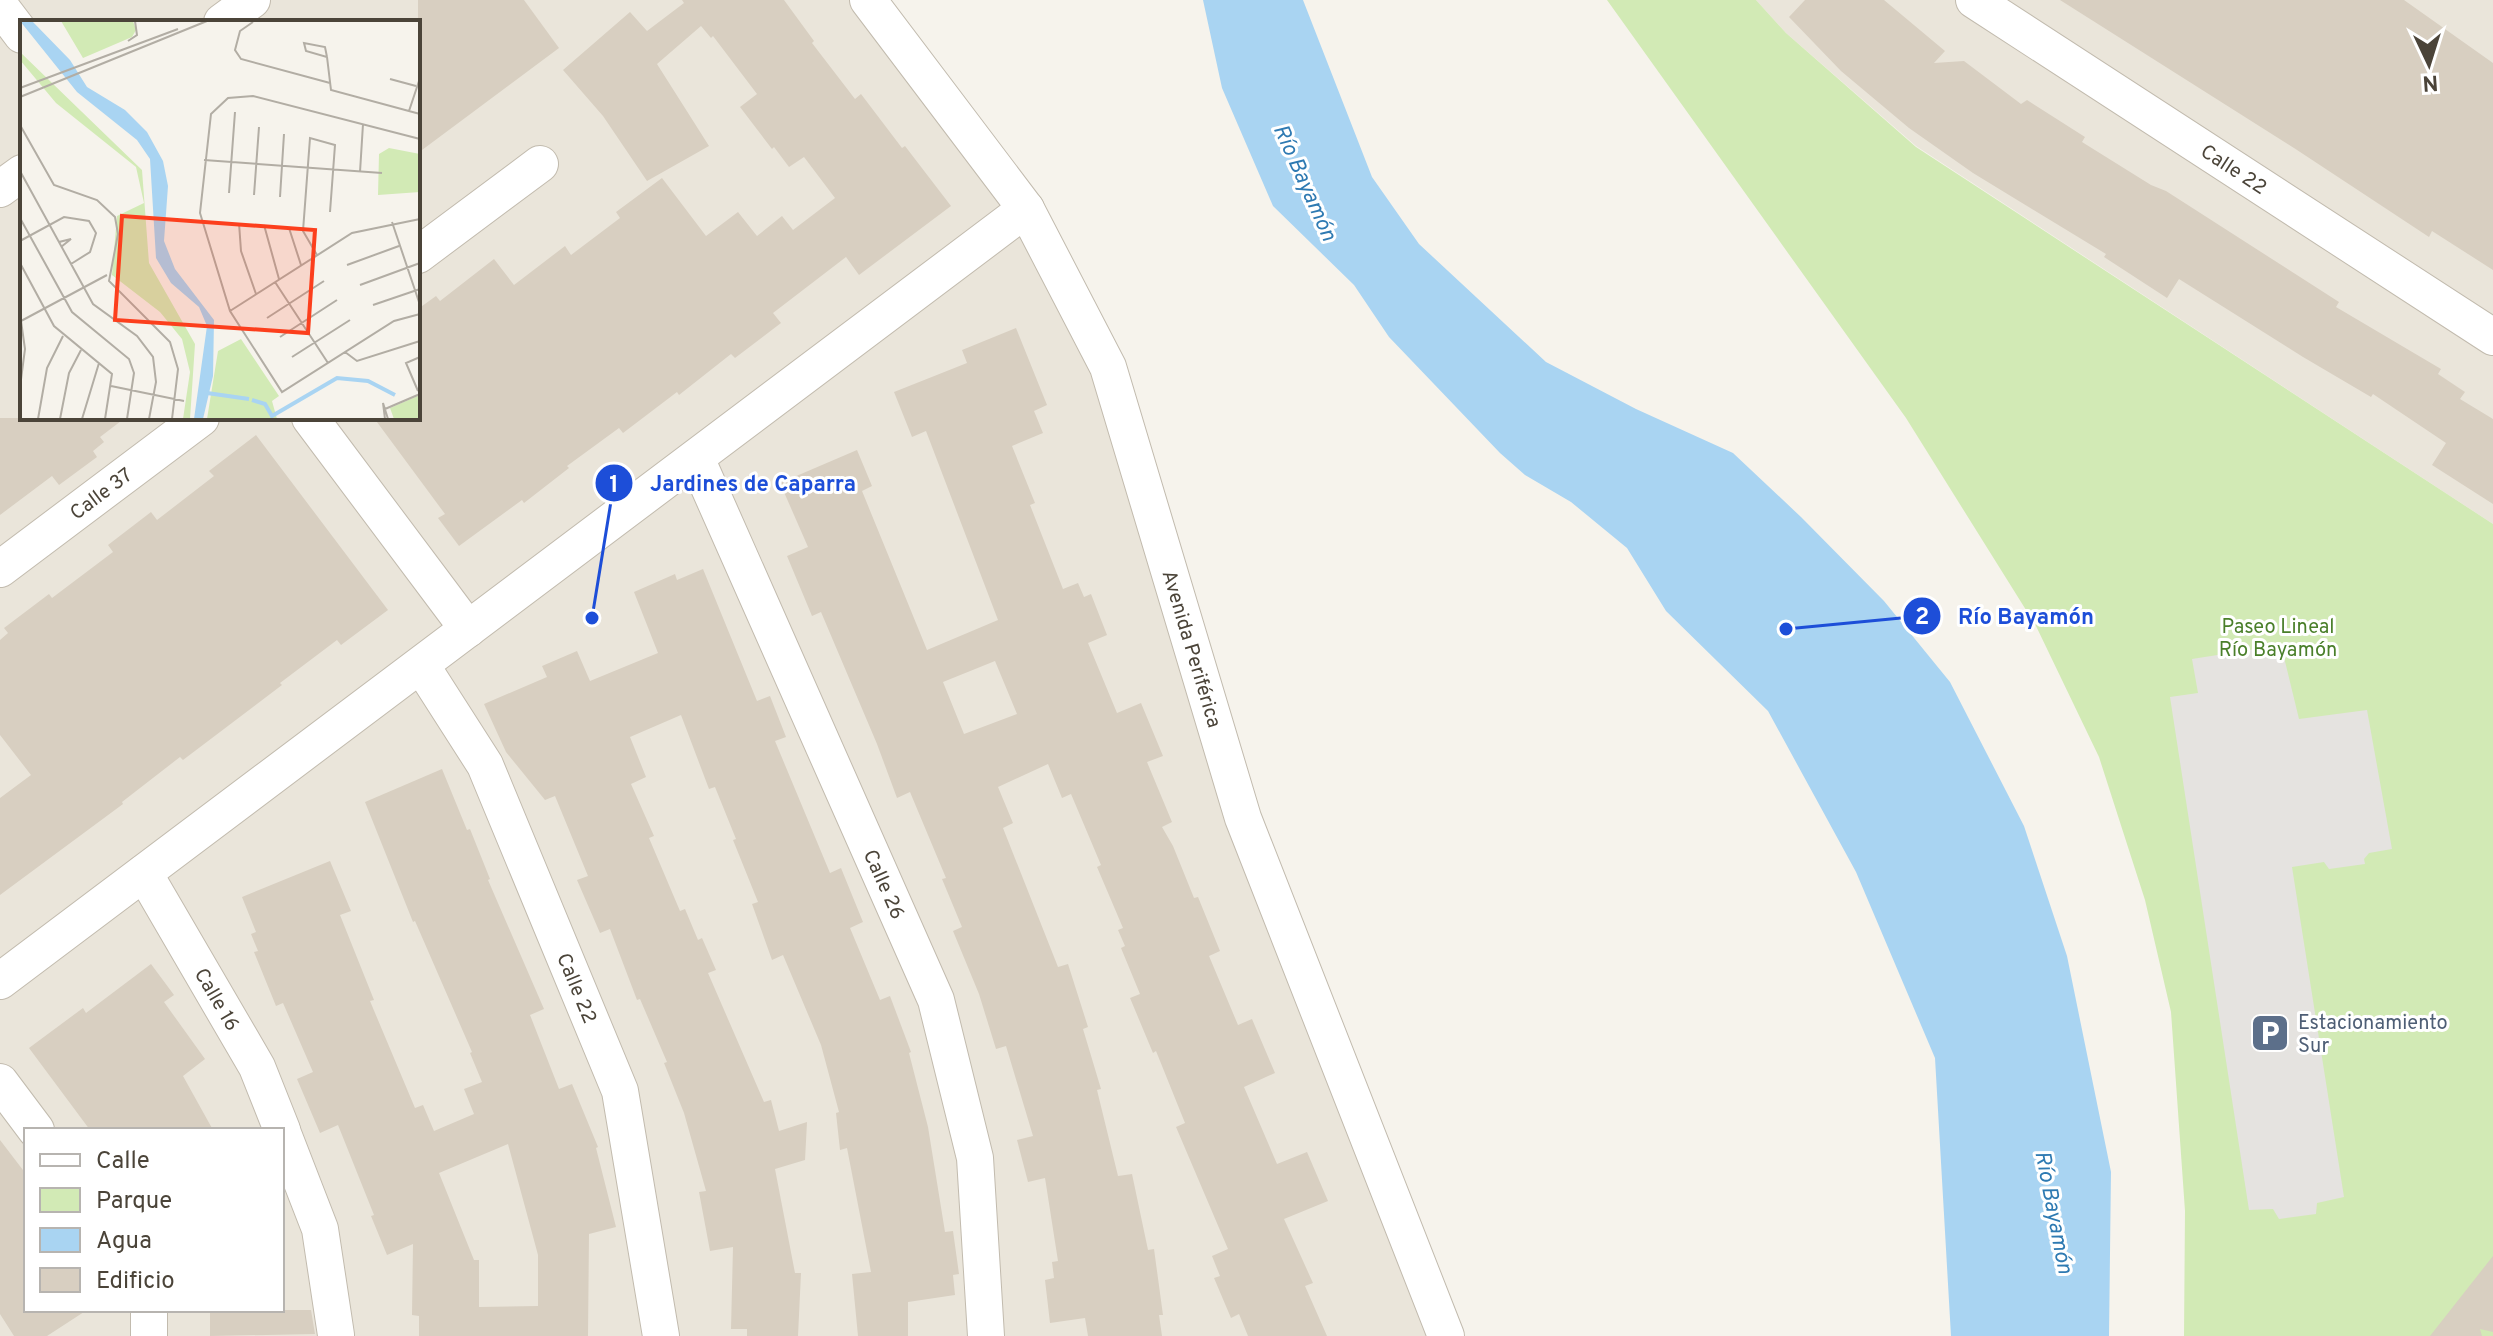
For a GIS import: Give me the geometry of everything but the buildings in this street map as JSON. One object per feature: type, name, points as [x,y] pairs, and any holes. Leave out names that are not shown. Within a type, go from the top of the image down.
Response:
[{"type":"street","points":[[225,20],[252,0]]},
{"type":"street","name":"Avenida Periférica","points":[[868,0],[1026,209],[1108,367],[1243,818],[1446,1336]]},
{"type":"street","name":"Calle 22","points":[[1974,0],[2493,337]]},
{"type":"street","points":[[0,6],[20,32]]},
{"type":"street","points":[[420,254],[540,164]]},
{"type":"street","points":[[0,189],[20,174]]},
{"type":"street","points":[[0,981],[1026,209]]},
{"type":"street","name":"Calle 37","points":[[0,569],[198,420]]},
{"type":"street","points":[[311,420],[468,629]]},
{"type":"street","name":"Calle 26","points":[[696,458],[936,1000],[975,1158],[986,1336]]},
{"type":"street","name":"Calle 22","points":[[421,665],[485,765],[620,1091],[661,1336]]},
{"type":"street","name":"Calle 16","points":[[144,873],[257,1067],[281,1128]]},
{"type":"street","points":[[0,1082],[34,1128]]},
{"type":"street","name":"Calle 16","points":[[284,1136],[320,1229],[336,1335]]},
{"type":"street","points":[[149,1312],[149,1336]]},
{"type":"shaded area","points":[[0,0],[868,0],[1108,367],[1243,818],[1446,1336],[0,1336]]},
{"type":"shaded area","points":[[1756,0],[2493,0],[2493,524],[1916,146],[1786,33]]},
{"type":"shaded area","name":"Estacionamiento Sur","points":[[2281,645],[2299,719],[2367,710],[2392,849],[2369,853],[2364,859],[2365,864],[2329,869],[2324,862],[2292,867],[2344,1197],[2317,1203],[2316,1214],[2279,1219],[2273,1209],[2249,1210],[2170,697],[2198,693],[2192,659]]},
{"type":"green space","name":"Paseo Lineal Río Bayamón","points":[[1607,0],[1756,0],[1786,33],[1916,147],[2493,524],[2493,1336],[2184,1336],[2185,1211],[2171,1012],[2145,900],[2099,757],[2036,626],[1906,418]]},
{"type":"water","points":[[1203,0],[1303,0],[1372,177],[1419,244],[1546,362],[1636,409],[1733,453],[1884,601],[1950,682],[2024,826],[2067,956],[2111,1172],[2109,1336],[1951,1336],[1935,1058],[1856,872],[1768,711],[1666,611],[1627,548],[1571,502],[1525,475],[1500,453],[1389,337],[1354,285],[1273,206],[1222,88]]},
{"type":"place","name":"Jardines de Caparra","points":[[592,618]]},
{"type":"place","name":"Río Bayamón","points":[[1786,629]]},
{"type":"place","name":"Estacionamiento Sur","points":[[2270,1033]]}]
